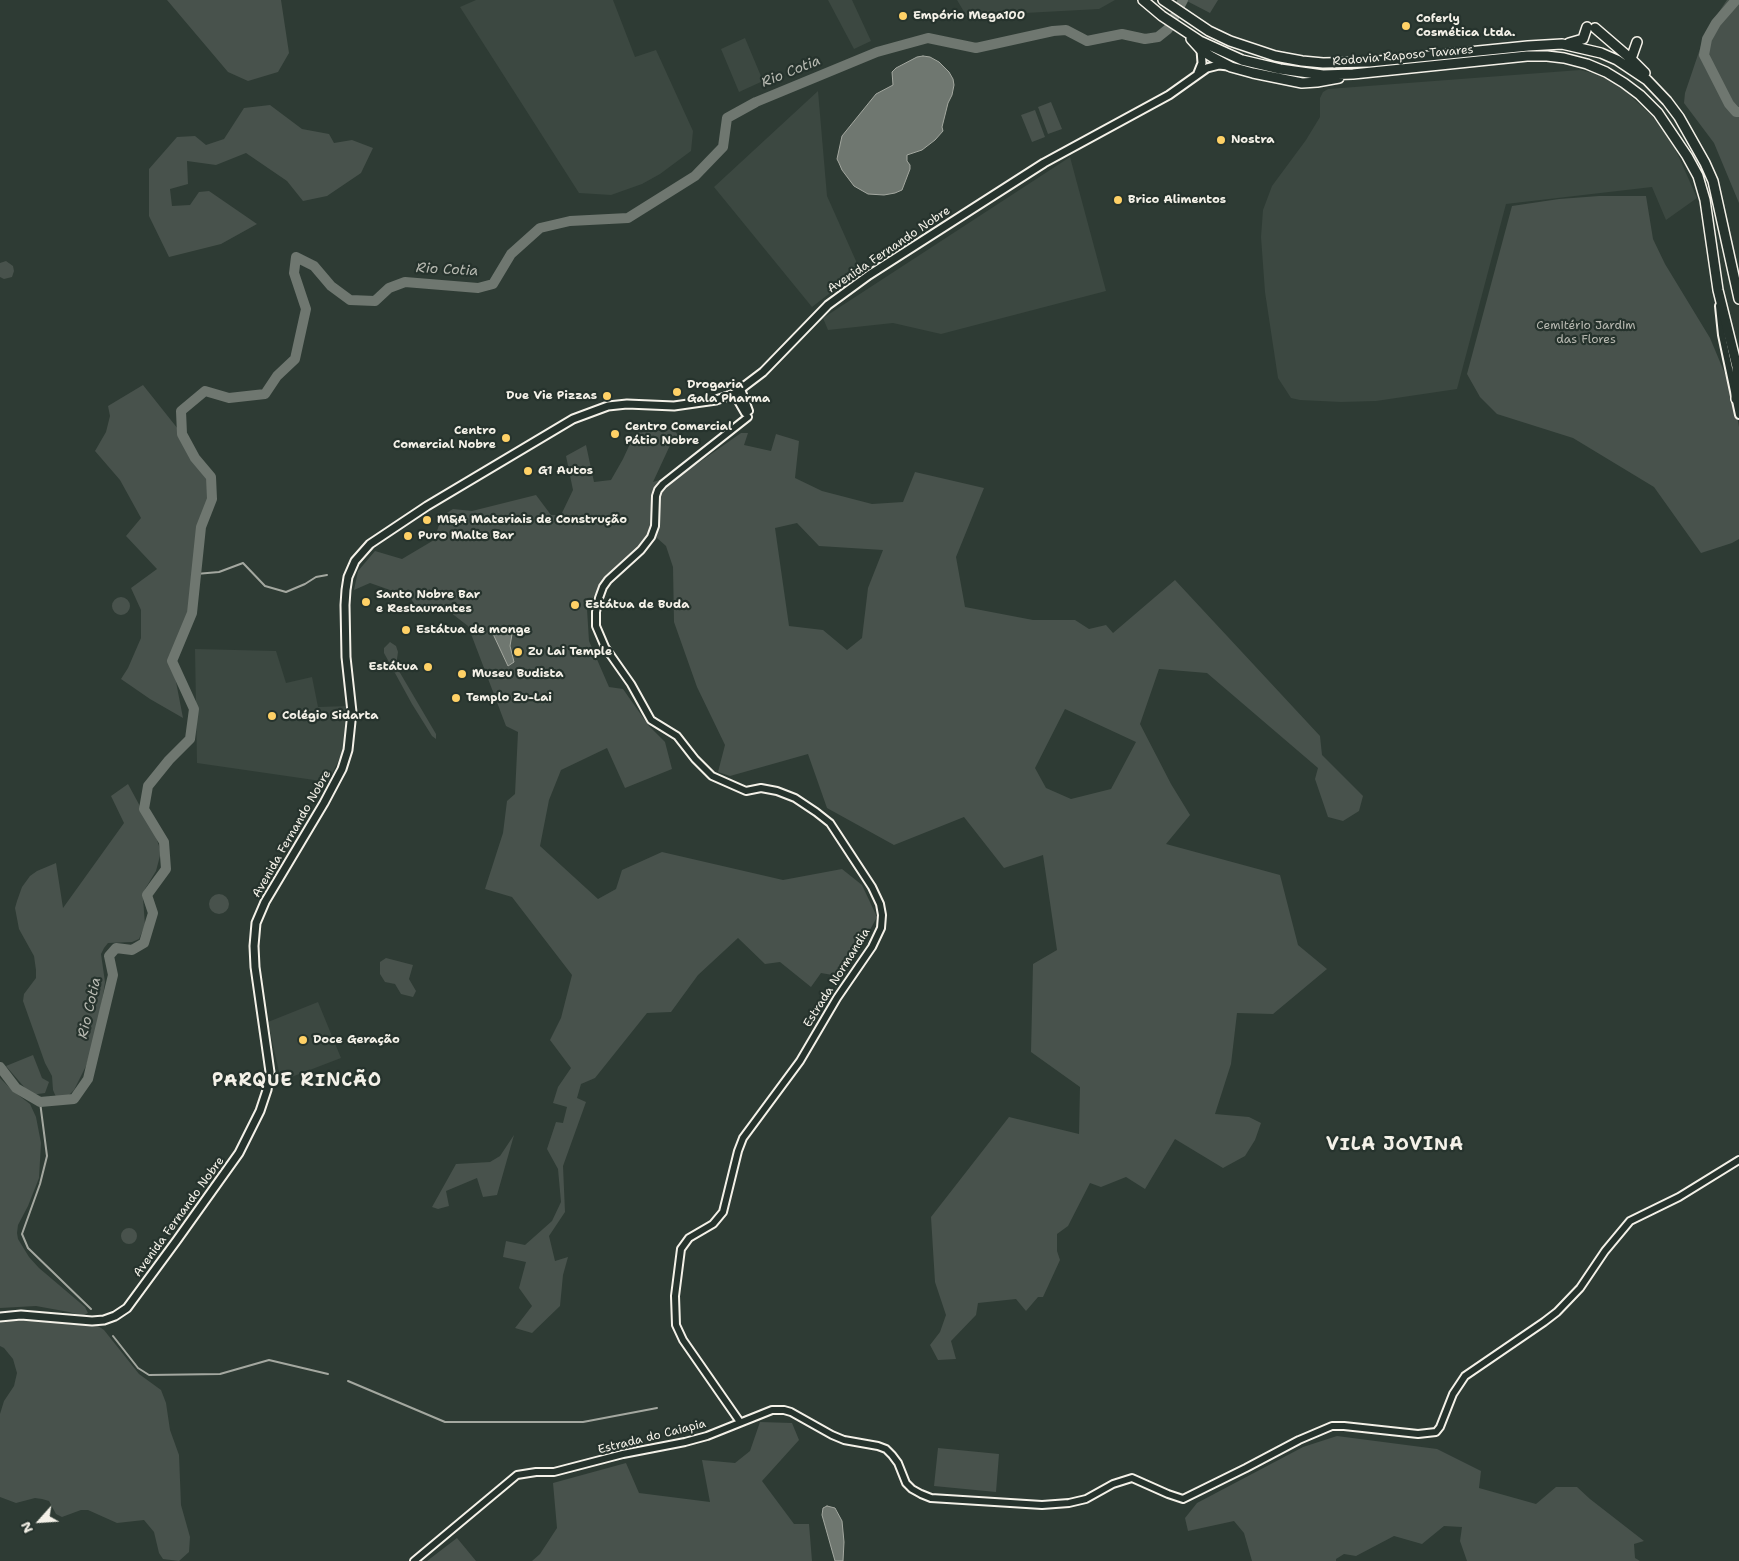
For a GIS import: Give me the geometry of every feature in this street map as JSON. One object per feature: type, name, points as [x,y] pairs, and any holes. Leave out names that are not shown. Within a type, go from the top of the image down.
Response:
[{"type":"highway","name":"Rodovia Raposo Tavares","points":[[1143,0],[1183,31],[1220,51],[1261,65],[1308,73],[1353,74],[1527,56],[1564,58],[1606,72],[1640,95],[1658,113],[1698,176],[1705,200],[1718,290],[1738,372],[1736,399]]},
{"type":"highway","name":"Rodovia Raposo Tavares","points":[[1165,2],[1209,31],[1254,50],[1275,56],[1322,63],[1369,62],[1562,44],[1601,53],[1617,60],[1647,80],[1667,101],[1680,117],[1693,141],[1713,181],[1739,299]]},
{"type":"highway","points":[[1562,44],[1583,39],[1591,28],[1631,58],[1667,101]]},
{"type":"highway","points":[[1183,31],[1201,50],[1231,67],[1275,79],[1302,83],[1328,81],[1353,74]]},
{"type":"highway","points":[[1631,58],[1637,42]]},
{"type":"main road","points":[[1197,74],[1202,64],[1201,50]]},
{"type":"main road","name":"Avenida Fernando Nobre","points":[[0,1317],[21,1314],[98,1320],[116,1316],[127,1308],[239,1153],[260,1111],[267,1090],[270,1072],[255,967],[256,923],[265,902],[324,803],[342,769],[348,750],[352,722],[352,698],[346,657],[345,605],[348,577],[355,561],[370,544],[389,530],[573,419],[608,406],[627,404],[674,406],[716,400],[734,394],[763,372],[828,305],[869,275],[1044,163],[1169,95],[1197,74],[1213,66],[1231,67]]},
{"type":"street","points":[[1718,290],[1720,324],[1739,415]]},
{"type":"street","points":[[741,389],[747,414]]},
{"type":"street","points":[[734,394],[747,414]]},
{"type":"street","name":"Estrada Normandia","points":[[740,1422],[683,1340],[676,1325],[675,1296],[681,1249],[689,1238],[713,1224],[723,1212],[743,1138],[800,1061],[837,998],[872,946],[881,928],[882,915],[880,904],[872,887],[830,823],[795,798],[777,791],[761,788],[746,791],[712,776],[695,759],[677,736],[651,720],[632,684],[604,647],[596,626],[596,612],[603,587],[608,580],[641,550],[652,537],[656,526],[656,496],[658,490],[747,414]]},
{"type":"street","name":"Estrada do Caiapia","points":[[414,1561],[517,1475],[554,1472],[623,1454],[685,1442],[707,1436],[772,1410],[784,1410],[838,1438],[878,1446],[892,1455],[906,1483],[912,1489],[931,1498],[1042,1505],[1069,1503],[1086,1499],[1113,1484],[1132,1478],[1168,1494],[1183,1498],[1299,1440],[1332,1426],[1418,1434],[1436,1432],[1440,1427],[1452,1394],[1465,1376],[1557,1312],[1580,1288],[1605,1251],[1630,1221],[1679,1197],[1739,1160]]},
{"type":"shaded area","points":[[476,0],[613,0],[635,57],[656,50],[693,131],[691,151],[660,174],[642,184],[611,195],[579,193],[460,7]]},
{"type":"shaded area","points":[[828,0],[852,0],[871,41],[854,49]]},
{"type":"shaded area","points":[[957,0],[1115,0],[1099,9],[1025,13],[990,19],[969,20]]},
{"type":"shaded area","points":[[745,38],[763,81],[739,92],[721,49]]},
{"type":"shaded area","points":[[917,57],[930,57],[939,62],[953,79],[954,85],[942,127],[943,131],[922,150],[907,155],[910,169],[902,190],[884,195],[868,194],[854,186],[842,170],[837,159],[842,136],[876,94],[893,85],[892,72],[896,68]]},
{"type":"shaded area","points":[[1580,70],[1605,78],[1625,91],[1653,117],[1674,146],[1697,198],[1666,220],[1652,187],[1506,204],[1457,389],[1376,401],[1341,402],[1291,398],[1278,378],[1265,292],[1261,237],[1263,210],[1272,186],[1306,140],[1320,117],[1320,98],[1323,92],[1328,89]]},
{"type":"shaded area","points":[[818,91],[827,196],[860,270],[812,307],[714,187]]},
{"type":"shaded area","points":[[1070,157],[1106,291],[941,334],[893,323],[828,330],[823,318]]},
{"type":"shaded area","points":[[503,628],[508,629],[512,634],[510,646],[514,662],[508,666],[494,636],[494,631]]},
{"type":"shaded area","name":"Colégio Sidarta","points":[[195,649],[276,651],[286,683],[312,677],[318,707],[349,706],[346,745],[328,782],[197,763]]},
{"type":"shaded area","name":"Doce Geração","points":[[318,1002],[341,1058],[281,1081],[268,1022]]},
{"type":"shaded area","points":[[827,1506],[835,1508],[842,1521],[843,1561],[835,1561],[822,1515],[823,1508]]},
{"type":"green space","points":[[167,0],[281,0],[289,53],[278,72],[248,81],[228,72]]},
{"type":"green space","points":[[1185,0],[1218,0],[1210,13]]},
{"type":"green space","points":[[1727,0],[1739,0],[1739,203],[1714,143],[1684,103],[1685,93],[1706,31]]},
{"type":"green space","points":[[1051,102],[1062,129],[1048,134],[1038,107]]},
{"type":"green space","points":[[270,105],[302,129],[329,134],[334,143],[352,140],[373,148],[361,173],[327,196],[303,201],[287,181],[246,153],[216,165],[187,161],[188,184],[170,189],[172,206],[190,205],[199,192],[209,191],[257,224],[221,244],[169,257],[149,216],[149,169],[177,137],[195,136],[206,145],[224,139],[244,108]]},
{"type":"green space","points":[[1035,110],[1045,137],[1032,142],[1021,115]]},
{"type":"green space","name":"Cemitério Jardim das Flores","points":[[1599,196],[1646,196],[1653,239],[1665,264],[1710,338],[1733,393],[1739,427],[1739,539],[1732,543],[1701,553],[1654,487],[1573,438],[1497,414],[1480,397],[1467,374],[1512,206],[1559,199]]},
{"type":"green space","points":[[6,261],[13,266],[14,271],[12,277],[4,279],[0,277],[0,263]]},
{"type":"green space","points":[[143,385],[182,434],[195,458],[211,477],[212,499],[201,527],[192,613],[172,661],[183,718],[121,679],[141,638],[141,610],[131,588],[157,569],[126,536],[141,518],[120,480],[95,451],[106,432],[110,416],[108,406]]},
{"type":"green space","points":[[674,429],[680,439],[672,441],[653,482],[684,473],[741,433],[748,433],[744,445],[771,451],[776,434],[799,441],[795,478],[822,491],[872,504],[903,502],[915,472],[984,488],[956,557],[965,607],[1033,620],[1075,620],[1089,629],[1106,625],[1113,633],[1175,580],[1320,736],[1322,755],[1363,796],[1359,811],[1343,821],[1328,817],[1315,779],[1318,768],[1207,673],[1159,669],[1140,724],[1171,784],[1190,815],[1166,844],[1280,875],[1298,945],[1327,969],[1273,1014],[1237,1013],[1231,1064],[1215,1114],[1249,1117],[1261,1123],[1255,1140],[1245,1156],[1223,1168],[1175,1139],[1145,1189],[1126,1177],[1101,1187],[1090,1183],[1068,1226],[1057,1234],[1057,1251],[1060,1260],[1043,1297],[1038,1297],[1026,1311],[1016,1299],[978,1303],[976,1315],[951,1341],[956,1359],[938,1360],[930,1345],[940,1332],[946,1315],[935,1282],[931,1217],[1009,1117],[1079,1134],[1080,1087],[1031,1052],[1033,964],[1057,950],[1043,855],[1004,868],[964,817],[894,845],[827,808],[808,754],[730,776],[718,772],[725,745],[697,687],[674,622],[673,567],[666,546],[657,538],[604,578],[587,609],[589,641],[609,687],[623,689],[649,726],[665,742],[672,769],[625,788],[607,748],[561,770],[549,800],[540,846],[598,899],[616,889],[622,870],[662,852],[783,880],[842,869],[862,885],[877,917],[844,977],[821,973],[811,987],[780,962],[765,964],[738,938],[698,975],[671,1012],[647,1013],[595,1078],[581,1084],[577,1098],[586,1102],[563,1166],[565,1212],[549,1236],[555,1261],[568,1257],[563,1275],[560,1306],[532,1333],[515,1328],[532,1306],[519,1288],[526,1262],[503,1257],[506,1241],[525,1245],[552,1221],[561,1202],[558,1169],[547,1149],[556,1122],[563,1123],[567,1107],[553,1103],[558,1087],[571,1068],[550,1040],[561,1018],[572,975],[512,897],[485,889],[503,833],[507,801],[515,794],[518,732],[506,726],[468,626],[450,612],[420,614],[410,597],[370,583],[354,590],[358,571],[375,551],[402,559],[434,540],[442,516],[453,509],[472,511],[536,495],[551,515],[561,515],[573,490],[566,456],[586,445],[594,482],[611,480],[635,433]],"holes":[[[797,523],[819,546],[883,550],[868,588],[862,638],[847,650],[823,630],[789,626],[775,528]],[[1065,709],[1136,742],[1111,789],[1071,799],[1046,788],[1035,768]]]},
{"type":"green space","points":[[121,597],[127,600],[130,606],[127,612],[121,615],[115,612],[112,606],[115,600]]},
{"type":"green space","points":[[390,642],[396,646],[398,652],[396,666],[436,734],[436,739],[432,736],[412,704],[384,653],[384,648]]},
{"type":"green space","points":[[128,784],[155,834],[161,852],[156,871],[145,889],[143,898],[145,925],[139,939],[132,942],[108,943],[104,948],[101,954],[105,982],[96,1035],[86,1066],[74,1090],[69,1095],[56,1097],[53,1090],[52,1076],[45,1063],[23,1001],[24,994],[36,978],[36,970],[34,956],[19,929],[15,908],[22,887],[30,876],[56,863],[63,908],[124,823],[111,796]]},
{"type":"green space","points":[[219,894],[226,897],[229,904],[226,911],[219,914],[212,911],[209,904],[212,897]]},
{"type":"green space","points":[[386,958],[413,965],[409,979],[416,991],[413,997],[401,994],[395,984],[385,982],[380,974],[380,962]]},
{"type":"green space","points":[[33,1055],[42,1078],[49,1082],[45,1093],[31,1095],[6,1066]]},
{"type":"green space","points":[[0,1078],[30,1104],[36,1117],[41,1143],[39,1178],[18,1225],[18,1239],[29,1257],[39,1268],[85,1307],[88,1313],[82,1316],[36,1306],[0,1308]]},
{"type":"green space","points":[[514,1135],[497,1195],[483,1197],[477,1178],[446,1191],[449,1206],[438,1209],[432,1207],[456,1164],[490,1162],[500,1156]]},
{"type":"green space","points":[[126,1228],[132,1228],[137,1233],[135,1242],[126,1244],[121,1239],[121,1233]]},
{"type":"green space","points":[[25,1319],[98,1326],[104,1330],[139,1374],[161,1390],[166,1403],[170,1430],[179,1455],[181,1505],[190,1537],[189,1552],[179,1561],[163,1559],[159,1553],[154,1532],[144,1520],[117,1523],[88,1510],[81,1510],[62,1517],[56,1514],[49,1501],[35,1498],[16,1503],[0,1497],[0,1414],[4,1401],[14,1386],[17,1373],[13,1359],[0,1346],[0,1323]]},
{"type":"green space","points":[[760,1422],[792,1423],[799,1440],[762,1481],[794,1524],[809,1524],[812,1561],[532,1561],[540,1554],[557,1528],[553,1483],[626,1463],[639,1493],[710,1502],[702,1460],[735,1463],[750,1451]]},
{"type":"green space","points":[[1337,1436],[1437,1449],[1481,1471],[1479,1488],[1536,1504],[1556,1487],[1577,1487],[1644,1541],[1634,1544],[1635,1558],[1640,1561],[1467,1561],[1460,1541],[1462,1527],[1444,1526],[1422,1544],[1394,1536],[1356,1556],[1344,1554],[1336,1559],[1336,1561],[1252,1561],[1244,1533],[1234,1521],[1188,1531],[1185,1518],[1197,1503],[1303,1447]]},
{"type":"green space","points":[[938,1448],[999,1454],[996,1492],[934,1486]]},
{"type":"green space","points":[[457,1538],[476,1561],[427,1561]]},
{"type":"waterway","name":"Rio Cotia","points":[[0,1067],[16,1088],[40,1102],[74,1099],[88,1079],[113,975],[109,956],[116,948],[132,950],[144,943],[153,913],[147,895],[166,869],[164,842],[144,809],[148,786],[169,760],[190,739],[194,709],[172,661],[192,613],[201,527],[212,499],[211,477],[195,458],[182,434],[181,411],[205,391],[229,398],[265,394],[277,376],[295,359],[306,309],[294,273],[296,257],[314,266],[331,286],[350,300],[375,301],[389,288],[405,282],[478,288],[493,284],[511,254],[540,228],[570,221],[628,218],[695,176],[723,147],[727,118],[756,102],[877,52],[928,38],[976,48],[1053,31],[1066,30],[1087,41],[1122,34],[1145,39],[1158,37],[1168,29],[1183,0]]},
{"type":"waterway","name":"Rio Cotia","points":[[1736,0],[1716,23],[1707,39],[1704,55],[1729,104],[1736,112],[1739,112]]},
{"type":"waterway","points":[[196,574],[219,572],[243,563],[265,586],[286,592],[316,577],[327,575]]},
{"type":"waterway","points":[[40,1102],[47,1156],[40,1184],[22,1234],[28,1248],[91,1309]]},
{"type":"waterway","points":[[113,1336],[138,1368],[149,1375],[220,1374],[269,1360],[328,1374]]},
{"type":"waterway","points":[[348,1381],[445,1422],[583,1422],[657,1408]]},
{"type":"place","name":"Empório Mega100","points":[[903,16]]},
{"type":"place","name":"Coferly Cosmética Ltda.","points":[[1406,26]]},
{"type":"place","name":"Nostra","points":[[1221,140]]},
{"type":"place","name":"Brico Alimentos","points":[[1118,200]]},
{"type":"place","name":"Drogaria Gala Pharma","points":[[677,392]]},
{"type":"place","name":"Due Vie Pizzas","points":[[607,396]]},
{"type":"place","name":"Centro Comercial Pátio Nobre","points":[[615,434]]},
{"type":"place","name":"Centro Comercial Nobre","points":[[506,438]]},
{"type":"place","name":"G1 Autos","points":[[528,471]]},
{"type":"place","name":"M&A Materiais de Construção","points":[[427,520]]},
{"type":"place","name":"Puro Malte Bar","points":[[408,536]]},
{"type":"place","name":"Santo Nobre Bar e Restaurantes","points":[[366,602]]},
{"type":"place","name":"Estátua de Buda","points":[[575,605]]},
{"type":"place","name":"Estátua de monge","points":[[406,630]]},
{"type":"place","name":"Zu Lai Temple","points":[[518,652]]},
{"type":"place","name":"Estátua","points":[[428,667]]},
{"type":"place","name":"Museu Budista","points":[[462,674]]},
{"type":"place","name":"Templo Zu-Lai","points":[[456,698]]},
{"type":"place","name":"Colégio Sidarta","points":[[272,716]]},
{"type":"place","name":"Doce Geração","points":[[303,1040]]},
{"type":"district","name":"PARQUE RINCÃO","points":[[297,1081]]},
{"type":"district","name":"VILA JOVINA","points":[[1395,1145]]}]
